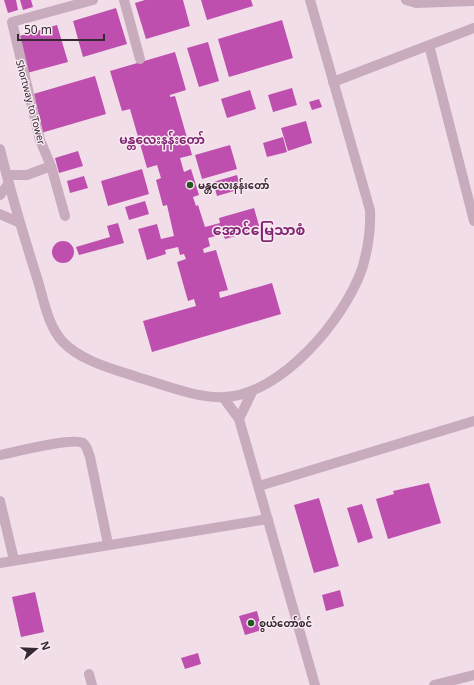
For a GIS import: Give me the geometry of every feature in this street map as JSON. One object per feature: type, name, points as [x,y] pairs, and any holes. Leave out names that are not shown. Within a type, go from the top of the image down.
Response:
[{"type":"street","name":"Shortway to Tower","points":[[65,216],[51,166],[40,140],[12,22],[93,0]]},
{"type":"street","points":[[124,0],[140,59]]},
{"type":"street","points":[[0,149],[20,223],[53,328],[63,342],[79,354],[117,371],[171,387],[223,398],[252,392],[291,369],[320,337],[349,297],[361,270],[368,246],[371,227],[370,210],[310,0]]},
{"type":"street","points":[[406,0],[416,3],[474,1]]},
{"type":"street","points":[[333,82],[474,28]]},
{"type":"street","points":[[429,45],[474,221]]},
{"type":"street","points":[[8,179],[27,175],[51,166]]},
{"type":"street","points":[[0,195],[8,179]]},
{"type":"street","points":[[0,214],[20,223]]},
{"type":"street","points":[[239,420],[252,392]]},
{"type":"street","points":[[223,398],[239,420],[315,685]]},
{"type":"street","points":[[259,486],[474,421]]},
{"type":"street","points":[[0,456],[70,442],[81,442],[85,445],[90,457],[108,544]]},
{"type":"street","points":[[0,501],[14,560]]},
{"type":"street","points":[[0,563],[108,544],[268,519]]},
{"type":"street","points":[[89,674],[92,685]]},
{"type":"street","points":[[434,685],[474,675]]},
{"type":"building","points":[[4,0],[16,0],[18,10],[8,13]]},
{"type":"building","points":[[20,0],[31,0],[33,7],[23,10]]},
{"type":"building","points":[[145,0],[183,0],[190,26],[146,39],[135,3]]},
{"type":"building","points":[[201,0],[251,0],[253,6],[207,20]]},
{"type":"building","points":[[116,8],[127,44],[83,57],[73,21]]},
{"type":"building","points":[[282,20],[293,58],[229,77],[218,39]]},
{"type":"building","points":[[57,25],[68,62],[27,73],[16,37]]},
{"type":"building","points":[[208,42],[219,81],[199,87],[187,48]]},
{"type":"building","points":[[175,52],[186,90],[170,95],[170,97],[175,96],[192,155],[180,158],[184,172],[191,169],[199,195],[193,197],[196,206],[198,205],[205,227],[220,223],[219,218],[254,208],[260,229],[225,239],[223,234],[208,238],[210,246],[203,249],[204,253],[216,250],[228,290],[219,292],[220,298],[272,283],[281,314],[152,352],[143,321],[196,306],[194,299],[188,301],[177,262],[186,259],[184,254],[180,255],[178,247],[165,250],[166,254],[147,260],[138,229],[157,224],[161,239],[174,236],[167,205],[163,206],[156,180],[161,178],[157,165],[147,168],[130,109],[122,111],[110,71]]},
{"type":"building","points":[[95,76],[106,114],[41,133],[30,95]]},
{"type":"building","points":[[292,88],[297,105],[273,112],[268,95]]},
{"type":"building","points":[[250,90],[256,109],[227,118],[221,99]]},
{"type":"building","points":[[319,99],[322,107],[312,110],[309,102]]},
{"type":"building","points":[[306,121],[312,143],[288,151],[281,128]]},
{"type":"building","points":[[283,137],[287,152],[267,157],[263,143]]},
{"type":"building","points":[[230,145],[237,169],[202,179],[195,155]]},
{"type":"building","points":[[78,151],[83,166],[59,173],[55,158]]},
{"type":"building","points":[[142,169],[149,194],[108,206],[101,181]]},
{"type":"building","points":[[237,175],[241,189],[217,196],[213,182]]},
{"type":"building","points":[[84,176],[88,188],[70,193],[67,181]]},
{"type":"building","points":[[145,201],[149,214],[129,220],[125,207]]},
{"type":"building","points":[[118,223],[124,243],[79,255],[76,247],[110,237],[107,226]]},
{"type":"building","points":[[63,241],[71,244],[74,252],[71,260],[63,263],[55,260],[52,252],[55,244]]},
{"type":"building","points":[[429,483],[441,523],[388,539],[376,499],[394,494],[393,491]]},
{"type":"building","points":[[319,498],[339,566],[314,573],[294,505]]},
{"type":"building","points":[[362,504],[373,538],[358,543],[347,508]]},
{"type":"building","points":[[340,590],[344,606],[326,611],[322,595]]},
{"type":"building","points":[[35,592],[44,632],[21,637],[12,597]]},
{"type":"building","name":"စွယ်တော်စင်","points":[[257,611],[262,630],[245,635],[239,616]]},
{"type":"building","points":[[198,653],[201,664],[185,669],[181,658]]},
{"type":"place","name":"မန္တလေးနန်းတော်","points":[[190,185]]},
{"type":"place","name":"စွယ်တော်စင်","points":[[251,623]]},
{"type":"district","name":"မန္တလေးနန်းတော်","points":[[162,140]]},
{"type":"district","name":"အောင်မြေသာစံ","points":[[259,230]]}]
